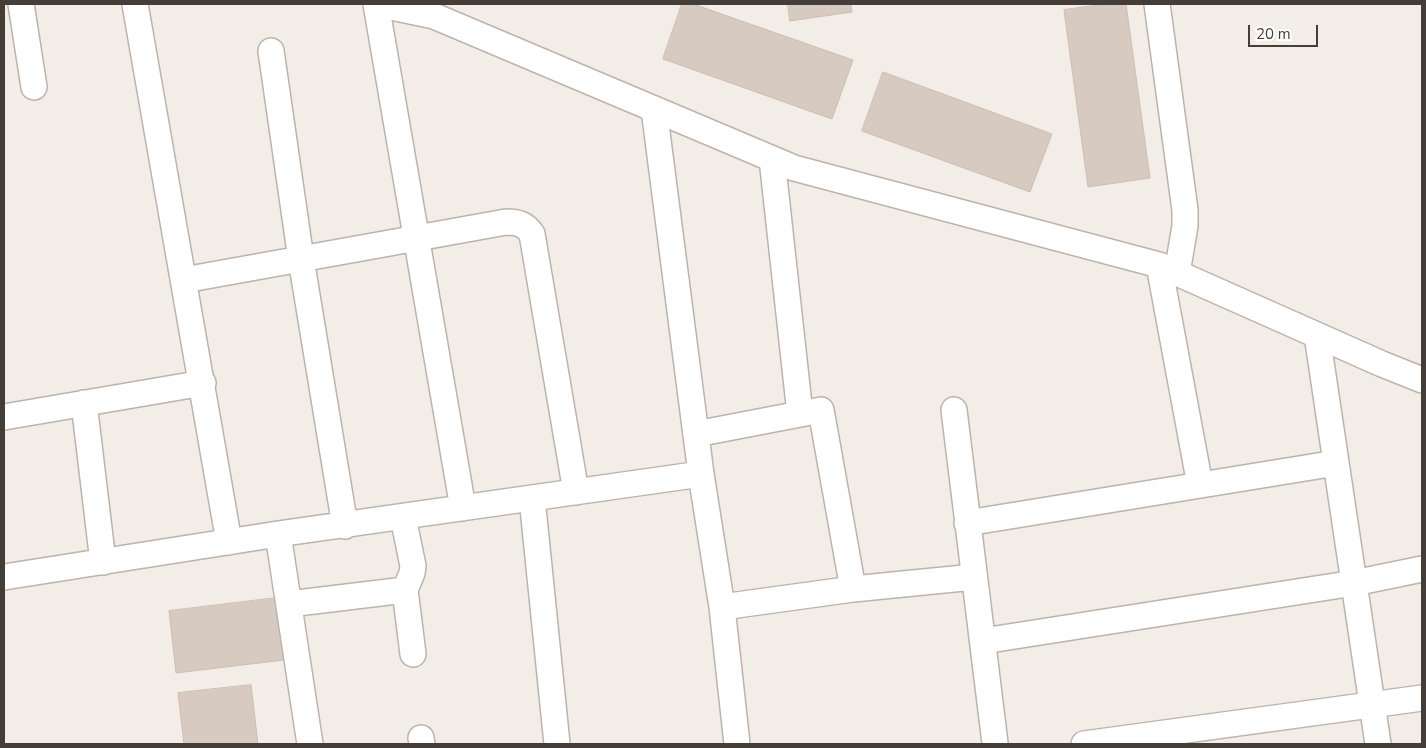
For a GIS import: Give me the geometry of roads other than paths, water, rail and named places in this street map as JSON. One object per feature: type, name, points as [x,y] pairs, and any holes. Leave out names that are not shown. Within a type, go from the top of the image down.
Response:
[{"type":"street","points":[[20,4],[34,87]]},
{"type":"street","points":[[135,4],[229,542]]},
{"type":"street","points":[[463,508],[376,4],[435,10],[654,109],[794,168],[1168,269],[1317,336],[1422,380]]},
{"type":"street","points":[[1157,4],[1185,210],[1185,226],[1168,269],[1200,485]]},
{"type":"street","points":[[271,51],[301,259],[345,526]]},
{"type":"street","points":[[654,109],[701,474],[722,606],[737,744]]},
{"type":"street","points":[[772,159],[800,414]]},
{"type":"street","points":[[184,280],[506,222],[516,222],[526,226],[532,234],[576,492]]},
{"type":"street","points":[[1317,336],[1378,744]]},
{"type":"street","points":[[4,417],[202,383]]},
{"type":"street","points":[[84,403],[103,562]]},
{"type":"street","points":[[696,434],[820,410],[853,589]]},
{"type":"street","points":[[954,410],[995,743]]},
{"type":"street","points":[[967,522],[1336,463]]},
{"type":"street","points":[[4,577],[278,534],[701,474]]},
{"type":"street","points":[[532,498],[558,744]]},
{"type":"street","points":[[404,517],[413,566],[405,590],[412,654]]},
{"type":"street","points":[[278,534],[310,744]]},
{"type":"street","points":[[983,642],[1354,583],[1422,569]]},
{"type":"street","points":[[722,606],[853,589],[974,577]]},
{"type":"street","points":[[288,604],[405,590]]},
{"type":"street","points":[[1084,744],[1422,698]]}]
